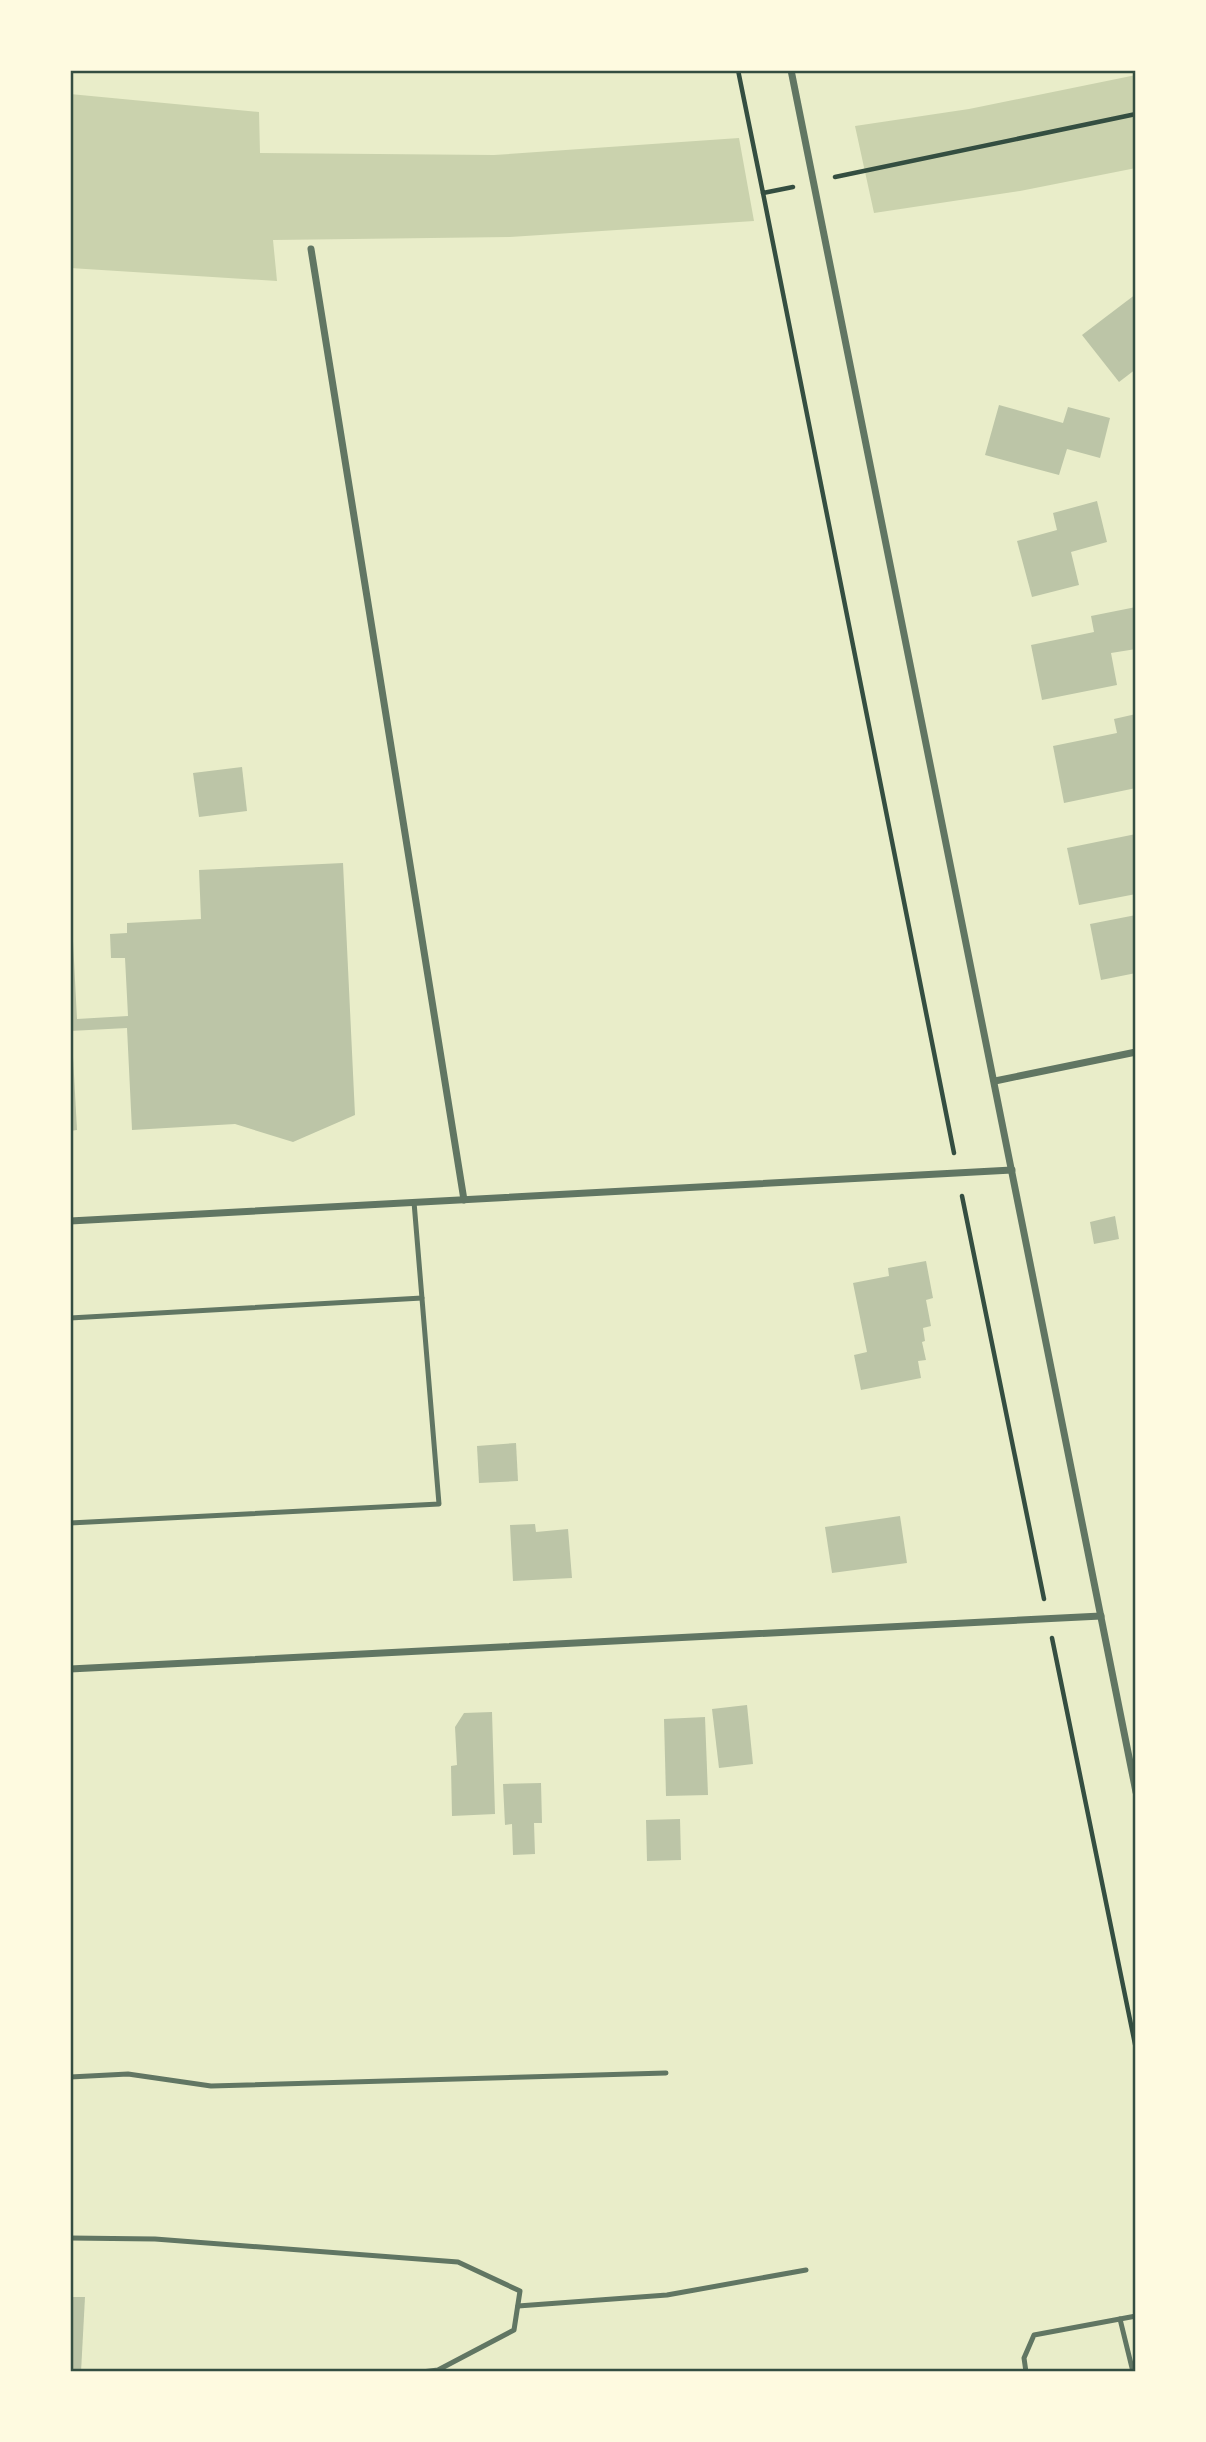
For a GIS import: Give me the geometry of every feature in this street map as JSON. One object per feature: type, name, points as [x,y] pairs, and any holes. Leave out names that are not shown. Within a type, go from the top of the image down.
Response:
[{"type":"street","points":[[791,70],[1136,1792]]},
{"type":"street","points":[[312,249],[464,1200]]},
{"type":"street","points":[[995,1081],[1136,1052]]},
{"type":"street","points":[[70,1221],[1012,1170]]},
{"type":"street","points":[[70,1669],[1101,1616]]},
{"type":"lane","points":[[70,1523],[439,1504],[414,1202]]},
{"type":"lane","points":[[70,1318],[422,1297]]},
{"type":"lane","points":[[70,2077],[128,2074],[211,2085],[666,2073]]},
{"type":"lane","points":[[70,2238],[155,2239],[458,2262],[520,2291],[514,2330],[438,2370],[422,2372]]},
{"type":"lane","points":[[518,2306],[667,2295],[806,2270]]},
{"type":"lane","points":[[1026,2372],[1024,2357],[1034,2335],[1136,2316]]},
{"type":"lane","points":[[1120,2319],[1133,2372]]},
{"type":"path","points":[[738,70],[951,1134]]},
{"type":"path","points":[[846,175],[1136,114]]},
{"type":"path","points":[[763,193],[788,188]]},
{"type":"path","points":[[966,1212],[1041,1578]]},
{"type":"path","points":[[1056,1659],[1136,2049]]},
{"type":"green space","points":[[1136,75],[1136,168],[1020,191],[874,213],[855,126],[969,109]]},
{"type":"green space","points":[[70,94],[259,112],[260,153],[494,155],[739,138],[754,221],[510,237],[273,240],[277,281],[70,268]]},
{"type":"building","points":[[1136,294],[1136,369],[1119,382],[1082,335]]},
{"type":"building","points":[[999,405],[1063,423],[1068,407],[1110,418],[1100,458],[1067,449],[1059,475],[985,455]]},
{"type":"building","points":[[1097,501],[1107,542],[1071,552],[1079,585],[1032,597],[1017,541],[1057,530],[1053,513]]},
{"type":"building","points":[[1136,607],[1136,649],[1111,653],[1117,685],[1042,700],[1031,645],[1094,632],[1091,616]]},
{"type":"building","points":[[1136,714],[1136,788],[1064,803],[1053,746],[1117,733],[1114,719]]},
{"type":"building","points":[[242,767],[247,811],[199,817],[193,773]]},
{"type":"building","points":[[1136,834],[1136,894],[1079,905],[1067,848]]},
{"type":"building","points":[[343,863],[355,1115],[293,1142],[235,1124],[132,1130],[127,1028],[70,1031],[70,942],[73,941],[77,1019],[128,1016],[125,958],[111,958],[110,934],[127,933],[127,923],[201,919],[199,870]]},
{"type":"building","points":[[1136,915],[1136,973],[1101,980],[1090,924]]},
{"type":"building","points":[[70,1038],[77,1130],[70,1131]]},
{"type":"building","points":[[1115,1216],[1119,1239],[1094,1244],[1090,1222]]},
{"type":"building","points":[[926,1261],[933,1298],[926,1300],[931,1326],[923,1328],[925,1341],[922,1342],[926,1360],[918,1361],[921,1378],[861,1390],[854,1355],[867,1352],[853,1283],[889,1276],[888,1268]]},
{"type":"building","points":[[516,1443],[518,1481],[479,1483],[477,1446]]},
{"type":"building","points":[[900,1516],[907,1563],[832,1573],[825,1527]]},
{"type":"building","points":[[535,1524],[536,1532],[568,1529],[572,1578],[513,1581],[510,1525]]},
{"type":"building","points":[[747,1705],[753,1764],[719,1768],[712,1709]]},
{"type":"building","points":[[492,1712],[495,1814],[452,1816],[451,1766],[457,1765],[455,1727],[464,1713]]},
{"type":"building","points":[[705,1717],[708,1795],[666,1796],[664,1719]]},
{"type":"building","points":[[541,1783],[542,1823],[534,1823],[535,1854],[513,1855],[512,1824],[505,1825],[503,1784]]},
{"type":"building","points":[[680,1819],[681,1860],[647,1861],[646,1820]]},
{"type":"building","points":[[70,2297],[85,2297],[81,2372],[70,2372]]}]
